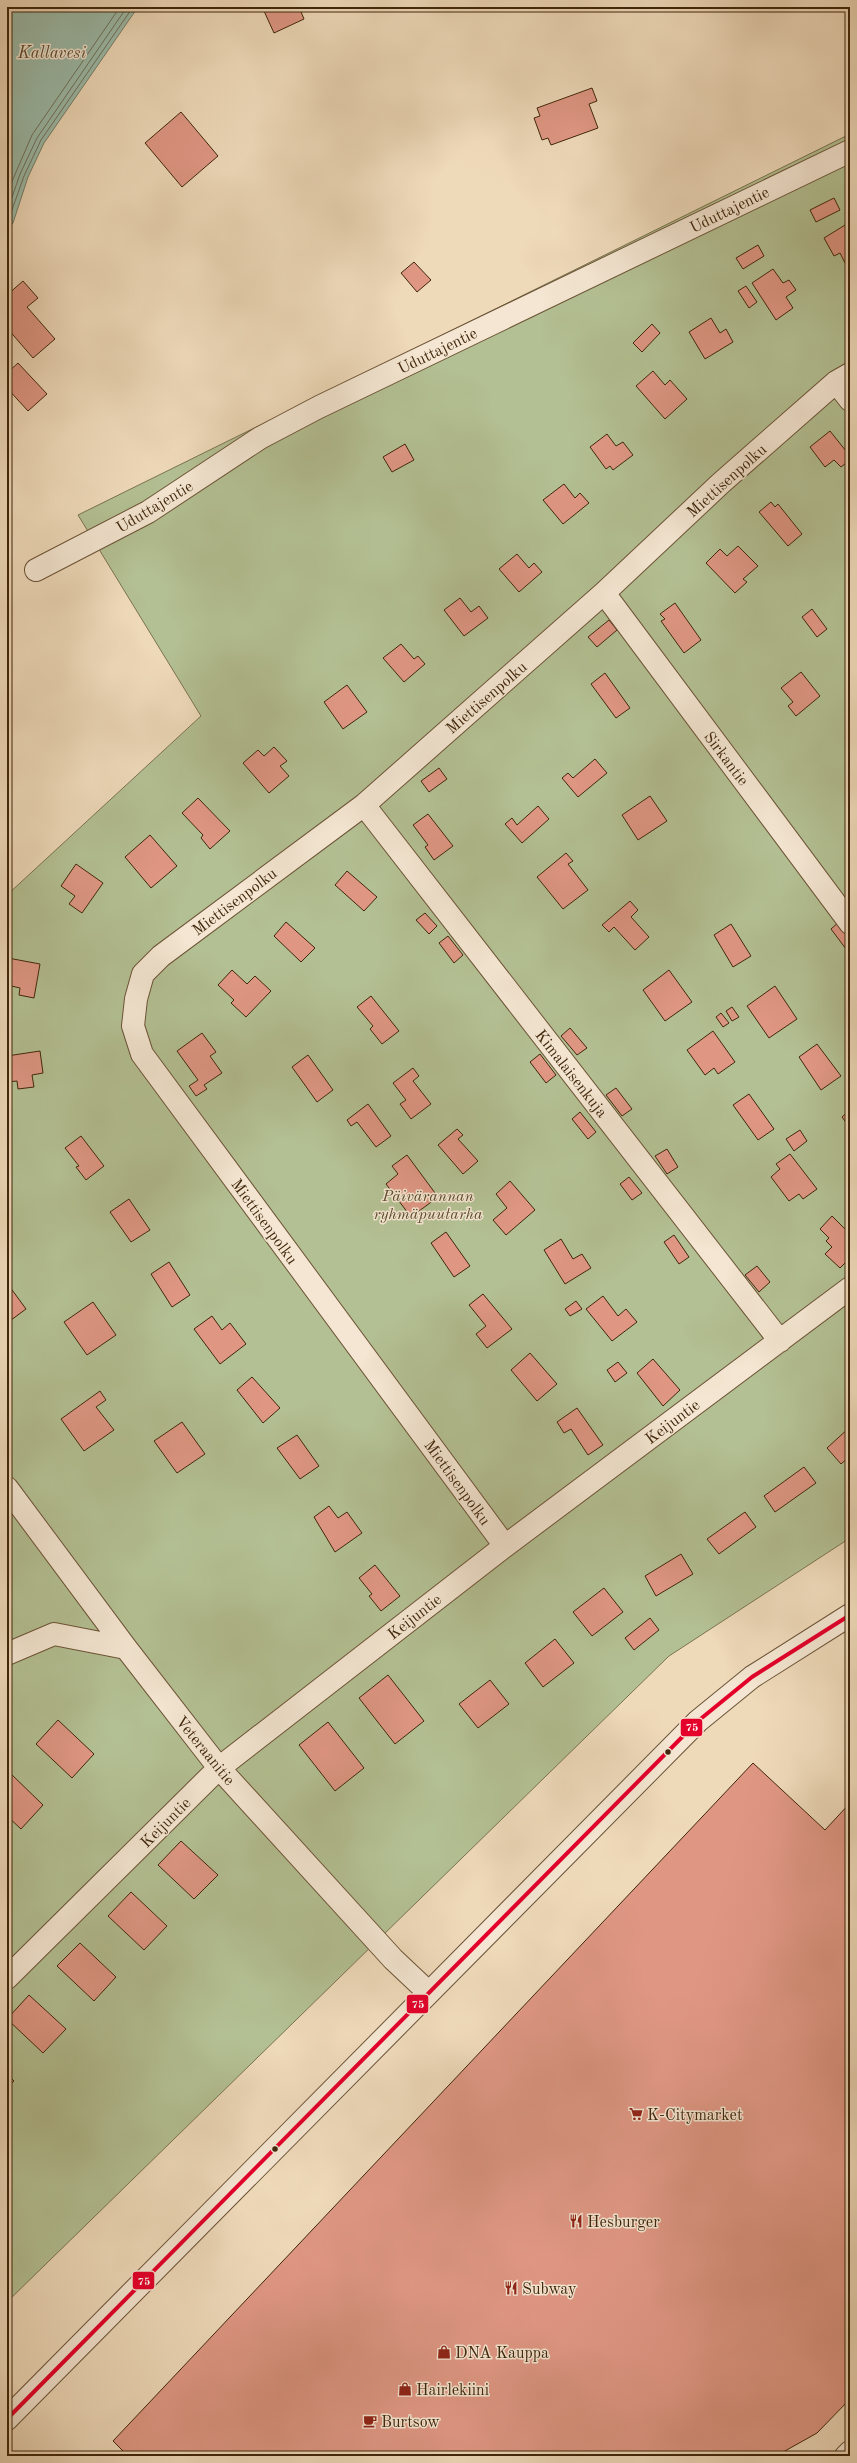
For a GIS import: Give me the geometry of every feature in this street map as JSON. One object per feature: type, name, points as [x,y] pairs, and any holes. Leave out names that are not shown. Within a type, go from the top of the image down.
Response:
[{"type":"street","name":"Uduttajentie","points":[[36,570],[148,512],[260,438],[319,407],[850,151]]},
{"type":"street","points":[[843,378],[850,400]]},
{"type":"street","name":"Miettisenpolku","points":[[505,1546],[142,1054],[133,1026],[136,999],[143,974],[161,956],[364,805],[604,593],[721,483],[843,378]]},
{"type":"street","name":"Sirkantie","points":[[604,593],[850,923]]},
{"type":"street","name":"Kimalaisenkuja","points":[[364,805],[780,1341]]},
{"type":"street","name":"Keijuntie","points":[[7,1978],[220,1768],[505,1546],[850,1288]]},
{"type":"street","name":"Veteraanitie","points":[[7,1488],[126,1648],[220,1768],[393,1959],[428,1992]]},
{"type":"street","points":[[7,2419],[428,1992],[698,1721],[752,1677],[850,1615]]},
{"type":"street","points":[[7,1654],[54,1634],[126,1648]]},
{"type":"street","points":[[846,2456],[850,2452]]},
{"type":"green space","name":"Päivärannan ryhmäpuutarha","points":[[850,134],[850,1538],[669,1656],[7,2302],[7,895],[201,716],[78,515]]},
{"type":"water","name":"Kallavesi","points":[[7,7],[138,7],[44,143],[28,177],[13,223],[7,230]]},
{"type":"building","points":[[272,7],[299,7],[304,19],[274,33],[264,11]]},
{"type":"building","points":[[592,88],[597,101],[589,104],[598,128],[551,145],[548,138],[542,140],[534,118],[540,116],[537,108]]},
{"type":"building","points":[[181,112],[218,156],[182,187],[145,143]]},
{"type":"building","points":[[834,198],[840,210],[816,222],[810,210]]},
{"type":"building","points":[[850,222],[850,260],[845,263],[840,253],[834,256],[824,238]]},
{"type":"building","points":[[758,245],[764,256],[743,269],[736,258]]},
{"type":"building","points":[[414,262],[431,280],[417,292],[401,273]]},
{"type":"building","points":[[773,269],[783,283],[789,280],[796,290],[786,297],[793,308],[776,320],[752,283]]},
{"type":"building","points":[[23,281],[38,298],[27,307],[55,339],[33,358],[7,328],[7,295]]},
{"type":"building","points":[[746,286],[757,302],[749,308],[738,291]]},
{"type":"building","points":[[711,318],[720,333],[726,329],[733,342],[705,359],[689,332]]},
{"type":"building","points":[[652,324],[660,333],[642,352],[633,343]]},
{"type":"building","points":[[18,363],[47,394],[28,411],[7,388],[7,373]]},
{"type":"building","points":[[653,371],[665,385],[670,380],[687,399],[665,419],[636,386]]},
{"type":"building","points":[[830,431],[850,456],[850,460],[841,467],[834,460],[825,467],[810,447]]},
{"type":"building","points":[[607,434],[616,446],[623,442],[633,455],[613,470],[610,466],[606,469],[590,447]]},
{"type":"building","points":[[405,444],[414,460],[392,472],[383,457]]},
{"type":"building","points":[[564,484],[575,498],[580,493],[589,503],[563,524],[543,500]]},
{"type":"building","points":[[771,502],[775,507],[778,504],[802,534],[788,546],[759,512]]},
{"type":"building","points":[[738,546],[758,566],[743,579],[747,582],[735,593],[706,563],[720,549],[727,556]]},
{"type":"building","points":[[517,554],[529,568],[534,563],[542,572],[519,592],[499,569]]},
{"type":"building","points":[[460,598],[471,612],[479,606],[488,618],[464,636],[444,610]]},
{"type":"building","points":[[675,603],[701,640],[684,653],[661,621],[665,619],[660,614]]},
{"type":"building","points":[[812,609],[827,629],[817,637],[802,617]]},
{"type":"building","points":[[609,620],[617,630],[597,647],[588,637]]},
{"type":"building","points":[[401,644],[414,659],[418,656],[425,664],[404,682],[383,658]]},
{"type":"building","points":[[801,672],[820,696],[796,716],[788,706],[793,702],[781,688]]},
{"type":"building","points":[[605,673],[630,708],[616,718],[591,684]]},
{"type":"building","points":[[347,685],[367,712],[343,729],[324,702]]},
{"type":"building","points":[[274,747],[287,761],[280,766],[289,776],[269,793],[243,763],[258,750],[264,756]]},
{"type":"building","points":[[595,759],[607,773],[578,797],[562,778],[568,773],[573,778]]},
{"type":"building","points":[[439,768],[447,779],[429,792],[421,781]]},
{"type":"building","points":[[650,796],[667,821],[638,840],[622,815]]},
{"type":"building","points":[[198,798],[230,831],[210,849],[201,838],[203,835],[182,813]]},
{"type":"building","points":[[538,806],[549,819],[522,843],[505,824],[512,818],[517,825]]},
{"type":"building","points":[[428,814],[453,846],[434,860],[425,847],[428,845],[413,825]]},
{"type":"building","points":[[150,835],[177,866],[151,888],[125,857]]},
{"type":"building","points":[[566,853],[573,861],[568,864],[588,890],[563,909],[537,877]]},
{"type":"building","points":[[76,864],[103,883],[82,913],[69,904],[75,896],[61,886]]},
{"type":"building","points":[[347,871],[377,897],[364,911],[335,885]]},
{"type":"building","points":[[630,901],[638,910],[631,917],[649,937],[635,950],[614,927],[609,932],[602,925]]},
{"type":"building","points":[[425,913],[437,926],[429,934],[416,920]]},
{"type":"building","points":[[840,921],[850,934],[850,946],[846,949],[831,929]]},
{"type":"building","points":[[286,922],[315,948],[301,962],[274,936]]},
{"type":"building","points":[[731,924],[751,956],[733,967],[714,935]]},
{"type":"building","points":[[448,936],[463,955],[454,963],[439,943]]},
{"type":"building","points":[[8,958],[40,964],[34,998],[19,995],[20,988],[7,985]]},
{"type":"building","points":[[232,970],[247,984],[255,976],[271,991],[246,1017],[231,1003],[234,1000],[218,985]]},
{"type":"building","points":[[669,970],[692,1002],[665,1021],[643,990]]},
{"type":"building","points":[[775,986],[797,1019],[769,1038],[747,1006]]},
{"type":"building","points":[[371,996],[399,1031],[382,1044],[370,1029],[373,1026],[357,1007]]},
{"type":"building","points":[[732,1007],[739,1017],[732,1021],[726,1011]]},
{"type":"building","points":[[721,1013],[729,1023],[723,1027],[716,1017]]},
{"type":"building","points":[[570,1028],[587,1048],[577,1055],[561,1036]]},
{"type":"building","points":[[713,1031],[735,1062],[718,1074],[714,1068],[705,1075],[687,1050]]},
{"type":"building","points":[[202,1033],[216,1052],[210,1056],[222,1073],[204,1085],[207,1089],[196,1096],[189,1086],[198,1080],[177,1051]]},
{"type":"building","points":[[817,1044],[841,1076],[821,1090],[799,1057]]},
{"type":"building","points":[[40,1051],[43,1073],[32,1075],[34,1087],[18,1089],[17,1081],[7,1082],[7,1056]]},
{"type":"building","points":[[540,1054],[556,1075],[546,1083],[530,1062]]},
{"type":"building","points":[[308,1055],[333,1090],[317,1102],[292,1067]]},
{"type":"building","points":[[413,1068],[419,1076],[413,1081],[431,1104],[411,1119],[400,1104],[406,1100],[393,1083]]},
{"type":"building","points":[[616,1088],[632,1109],[622,1116],[606,1095]]},
{"type":"building","points":[[749,1094],[774,1129],[758,1140],[733,1105]]},
{"type":"building","points":[[368,1104],[391,1136],[376,1147],[357,1122],[351,1126],[347,1120]]},
{"type":"building","points":[[850,1110],[850,1128],[842,1117]]},
{"type":"building","points":[[580,1112],[596,1132],[588,1139],[572,1119]]},
{"type":"building","points":[[457,1129],[463,1135],[458,1139],[478,1161],[463,1174],[438,1145]]},
{"type":"building","points":[[800,1130],[807,1141],[794,1151],[786,1139]]},
{"type":"building","points":[[81,1136],[104,1166],[86,1180],[76,1167],[79,1166],[65,1148]]},
{"type":"building","points":[[667,1149],[678,1167],[667,1174],[655,1156]]},
{"type":"building","points":[[790,1154],[817,1189],[803,1199],[799,1194],[789,1201],[771,1177],[780,1169],[776,1164]]},
{"type":"building","points":[[407,1155],[438,1197],[411,1217],[386,1184],[398,1174],[392,1166]]},
{"type":"building","points":[[629,1177],[642,1193],[632,1200],[620,1184]]},
{"type":"building","points":[[510,1181],[535,1210],[506,1235],[493,1220],[507,1208],[496,1194]]},
{"type":"building","points":[[129,1199],[150,1230],[131,1242],[110,1212]]},
{"type":"building","points":[[832,1216],[850,1234],[850,1258],[840,1268],[825,1254],[832,1247],[826,1241],[829,1238],[820,1229]]},
{"type":"building","points":[[446,1232],[470,1266],[454,1277],[431,1243]]},
{"type":"building","points":[[674,1235],[689,1257],[679,1264],[664,1242]]},
{"type":"building","points":[[561,1239],[573,1259],[582,1254],[591,1268],[565,1284],[544,1250]]},
{"type":"building","points":[[169,1262],[190,1295],[172,1307],[151,1274]]},
{"type":"building","points":[[757,1266],[770,1282],[759,1292],[745,1275]]},
{"type":"building","points":[[7,1283],[26,1309],[7,1323]]},
{"type":"building","points":[[483,1294],[512,1329],[487,1348],[476,1334],[486,1326],[469,1305]]},
{"type":"building","points":[[603,1296],[618,1316],[626,1309],[637,1322],[612,1341],[586,1309]]},
{"type":"building","points":[[576,1301],[582,1309],[570,1316],[565,1309]]},
{"type":"building","points":[[93,1302],[116,1335],[87,1355],[64,1322]]},
{"type":"building","points":[[212,1316],[222,1330],[230,1323],[246,1344],[220,1364],[194,1329]]},
{"type":"building","points":[[530,1353],[557,1384],[537,1401],[511,1370]]},
{"type":"building","points":[[653,1359],[680,1390],[663,1406],[637,1373]]},
{"type":"building","points":[[618,1362],[627,1373],[615,1382],[607,1370]]},
{"type":"building","points":[[252,1377],[280,1408],[263,1423],[237,1390]]},
{"type":"building","points":[[100,1391],[106,1400],[96,1407],[114,1430],[84,1451],[61,1419]]},
{"type":"building","points":[[577,1408],[603,1445],[588,1455],[571,1429],[564,1433],[557,1422]]},
{"type":"building","points":[[182,1422],[205,1454],[177,1473],[154,1441]]},
{"type":"building","points":[[850,1427],[850,1456],[841,1464],[827,1448]]},
{"type":"building","points":[[297,1435],[319,1466],[300,1479],[277,1448]]},
{"type":"building","points":[[804,1467],[816,1483],[775,1512],[764,1496]]},
{"type":"building","points":[[329,1506],[338,1518],[347,1512],[362,1533],[335,1552],[314,1517]]},
{"type":"building","points":[[745,1512],[756,1527],[719,1554],[707,1539]]},
{"type":"building","points":[[681,1554],[693,1574],[656,1596],[645,1576]]},
{"type":"building","points":[[375,1565],[400,1596],[381,1611],[369,1596],[372,1594],[359,1578]]},
{"type":"building","points":[[604,1588],[623,1612],[592,1636],[573,1612]]},
{"type":"building","points":[[650,1618],[659,1630],[634,1650],[625,1638]]},
{"type":"building","points":[[555,1639],[574,1663],[543,1687],[525,1663]]},
{"type":"building","points":[[388,1675],[424,1721],[395,1744],[359,1698]]},
{"type":"building","points":[[490,1680],[509,1704],[478,1728],[459,1704]]},
{"type":"building","points":[[58,1720],[94,1754],[72,1778],[36,1744]]},
{"type":"building","points":[[328,1722],[364,1768],[335,1791],[299,1745]]},
{"type":"building","name":"K-Citymarket","points":[[753,1763],[825,1830],[850,1803],[850,2399],[817,2433],[776,2456],[128,2456],[113,2441]]},
{"type":"building","points":[[7,1770],[43,1805],[21,1829],[7,1816]]},
{"type":"building","points":[[181,1841],[218,1875],[194,1899],[158,1865]]},
{"type":"building","points":[[131,1892],[167,1926],[144,1950],[108,1916]]},
{"type":"building","points":[[80,1943],[116,1977],[94,2001],[57,1966]]},
{"type":"building","points":[[29,1995],[66,2029],[43,2053],[7,2019]]},
{"type":"building","points":[[7,2074],[14,2081],[7,2088]]},
{"type":"transit line","name":"75","points":[[7,2419],[698,1721],[752,1677],[850,1615]]},
{"type":"place","name":"K-Citymarket","points":[[636,2114]]},
{"type":"place","name":"Hesburger","points":[[576,2221]]},
{"type":"place","name":"Subway","points":[[511,2288]]},
{"type":"place","name":"DNA Kauppa","points":[[444,2352]]},
{"type":"place","name":"Hairlekiini","points":[[405,2389]]},
{"type":"place","name":"Burtsow","points":[[370,2421]]}]
